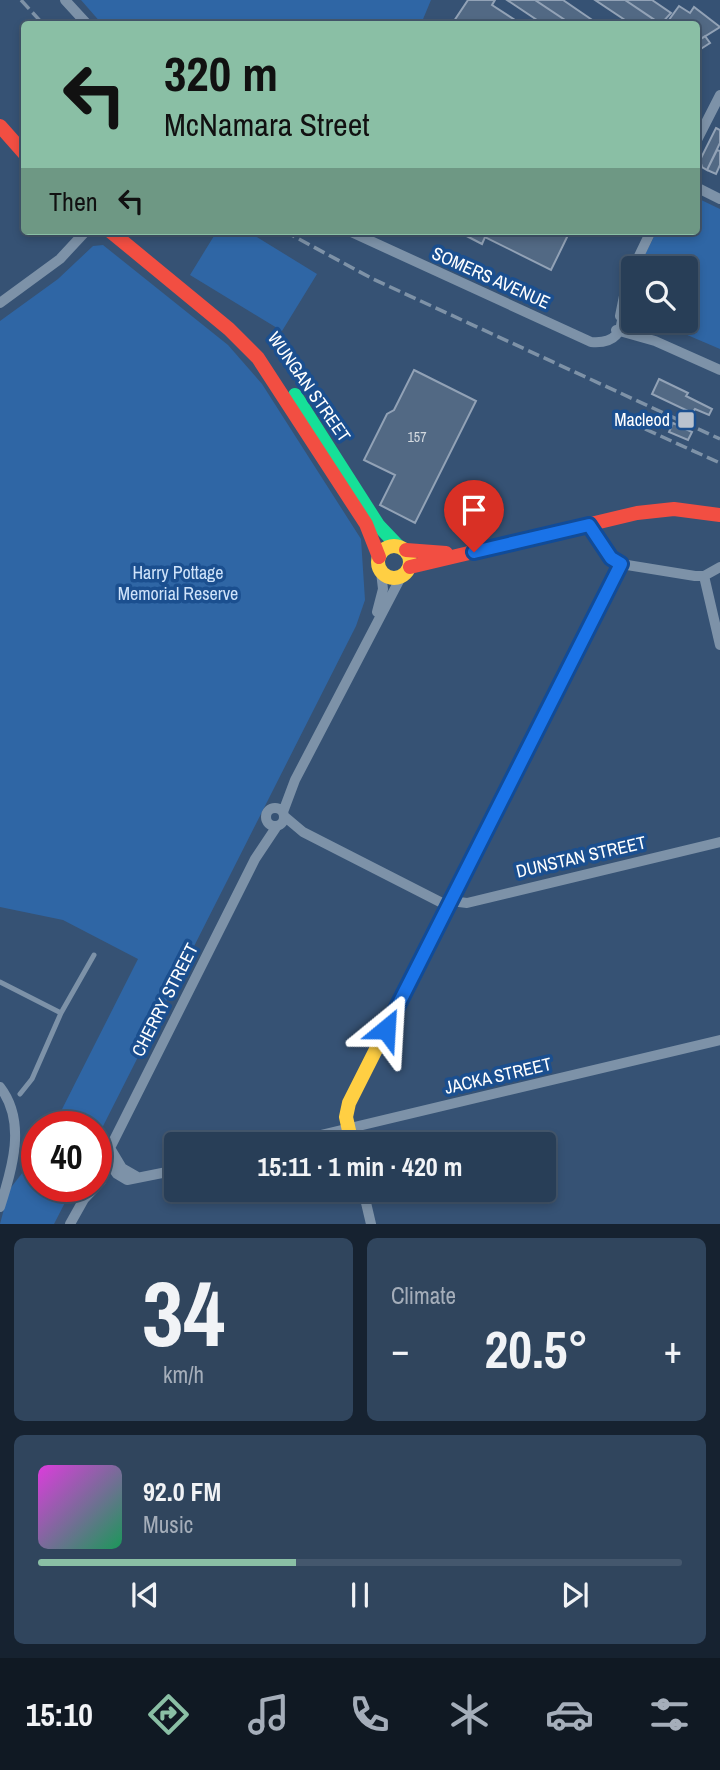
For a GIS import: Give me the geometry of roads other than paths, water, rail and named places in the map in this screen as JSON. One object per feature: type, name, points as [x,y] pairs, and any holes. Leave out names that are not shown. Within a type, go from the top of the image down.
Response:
[{"type":"street","points":[[65,0],[84,21]]},
{"type":"street","points":[[700,135],[718,103]]},
{"type":"street","points":[[0,126],[21,150]]},
{"type":"street","points":[[700,189],[720,199]]},
{"type":"street","points":[[0,303],[60,259],[82,235]]},
{"type":"street","name":"WUNGAN STREET","points":[[115,235],[229,329],[258,358],[366,524],[379,557]]},
{"type":"street","name":"SOMERS AVENUE","points":[[358,235],[582,337],[618,331]]},
{"type":"street","points":[[649,235],[627,281],[618,331],[633,344],[669,348],[720,370]]},
{"type":"street","name":"WUNGAN STREET","points":[[132,248],[184,282],[233,321],[262,350],[378,525],[402,548]]},
{"type":"street","points":[[474,552],[388,546],[379,557],[381,572],[390,578],[474,552],[667,509],[720,515]]},
{"type":"street","points":[[589,525],[611,558],[621,564],[704,576],[720,567]]},
{"type":"street","points":[[402,548],[410,558],[405,572]]},
{"type":"street","points":[[350,1132],[346,1112],[349,1103],[621,564]]},
{"type":"street","name":"CHERRY STREET","points":[[375,621],[383,589],[381,572]]},
{"type":"street","name":"CHERRY STREET","points":[[112,1142],[375,621],[405,572]]},
{"type":"street","points":[[704,576],[720,645]]},
{"type":"street","points":[[277,818],[450,903]]},
{"type":"street","name":"DUNSTAN STREET","points":[[450,903],[467,903],[720,842]]},
{"type":"street","name":"JACKA STREET","points":[[336,1132],[720,1041]]},
{"type":"street","points":[[0,1087],[11,1105],[15,1138],[0,1205]]},
{"type":"street","points":[[112,1161],[122,1178],[133,1181],[164,1173]]},
{"type":"street","name":"CHERRY STREET","points":[[70,1224],[82,1202]]},
{"type":"street","points":[[366,1202],[371,1224]]},
{"type":"lane","points":[[20,1094],[32,1079],[43,1049],[56,1030],[61,1013],[94,955]]},
{"type":"lane","points":[[0,982],[61,1013]]},
{"type":"railway","points":[[21,0],[40,21]]},
{"type":"railway","points":[[291,235],[373,279],[720,439]]},
{"type":"railway","points":[[645,429],[720,463]]},
{"type":"place","name":"Macleod","points":[[686,420]]},
{"type":"park label","name":"Harry Pottage Memorial Reserve","points":[[178,583]]}]
